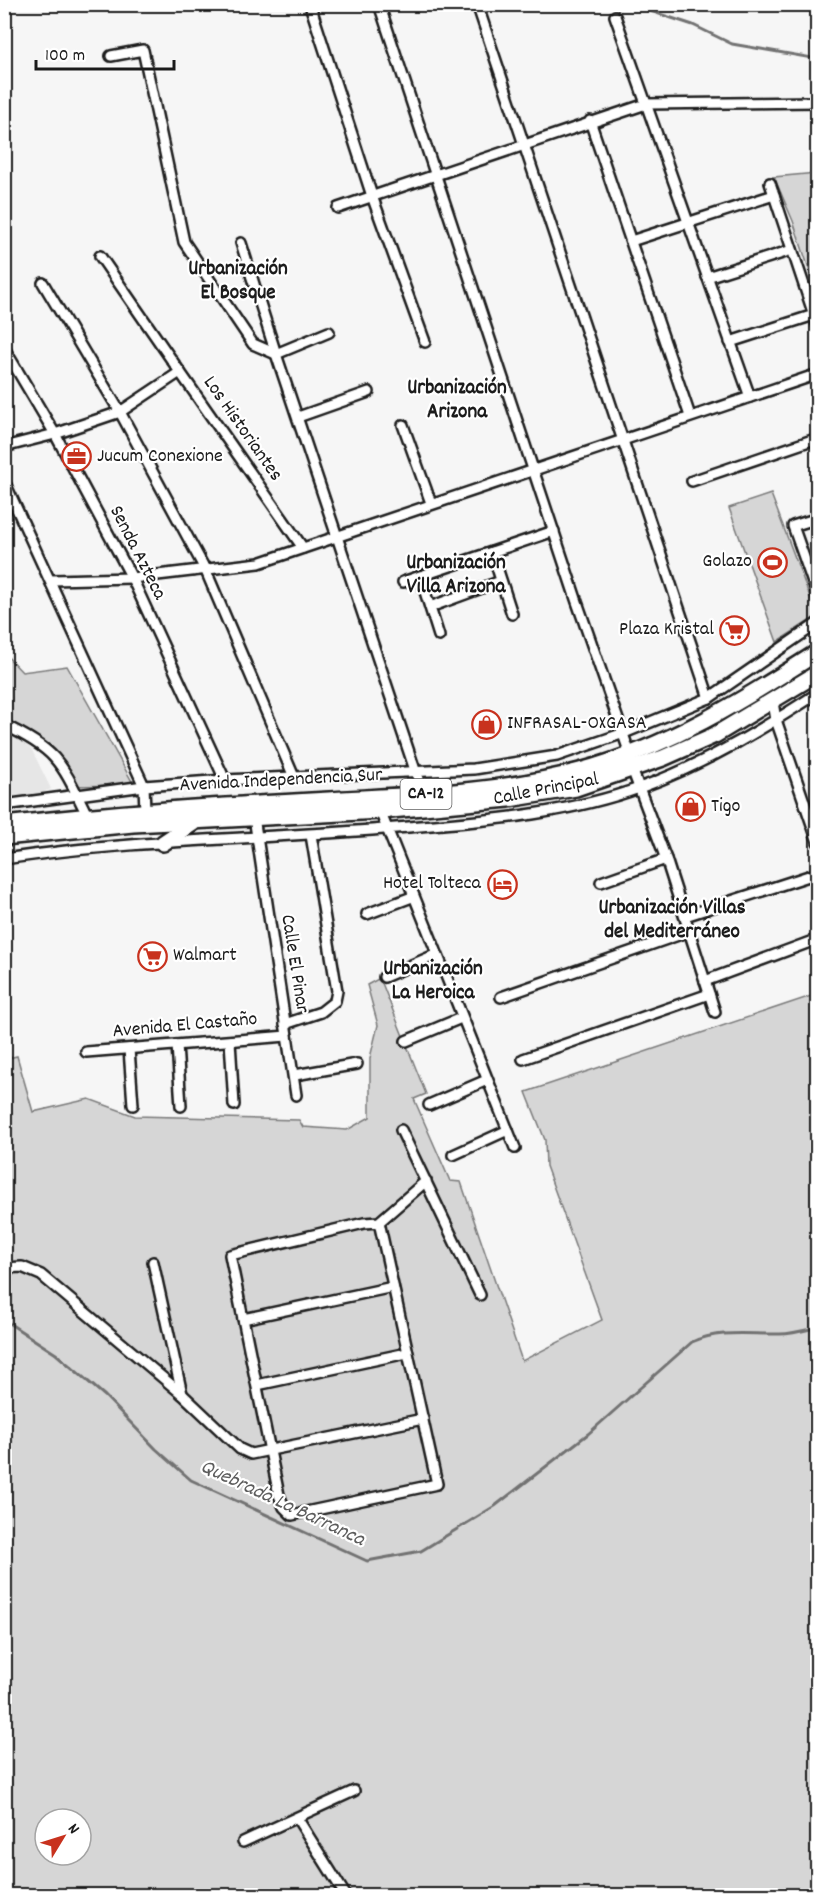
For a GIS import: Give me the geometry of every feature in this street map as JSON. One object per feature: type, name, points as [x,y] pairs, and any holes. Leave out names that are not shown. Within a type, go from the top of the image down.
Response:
[{"type":"highway","name":"Avenida Independencia Sur","points":[[4,837],[201,820],[380,812],[509,799],[576,788],[690,730],[818,652]]},
{"type":"highway","name":"Avenida Independencia Sur","points":[[4,825],[145,810],[507,788],[631,761],[715,735],[818,673]]},
{"type":"highway","points":[[163,843],[181,829],[201,820]]},
{"type":"street","points":[[379,4],[434,175],[624,733],[631,761],[666,859],[715,1012]]},
{"type":"street","points":[[477,4],[709,698]]},
{"type":"street","points":[[311,8],[372,196],[425,342]]},
{"type":"street","points":[[615,16],[750,397]]},
{"type":"street","points":[[111,56],[144,50],[184,242],[253,344],[276,354],[329,332]]},
{"type":"street","points":[[338,208],[646,104],[818,102]]},
{"type":"street","points":[[590,122],[690,416]]},
{"type":"street","points":[[770,183],[818,327]]},
{"type":"street","points":[[631,241],[774,195]]},
{"type":"street","points":[[241,243],[423,794]]},
{"type":"street","points":[[707,277],[792,250]]},
{"type":"street","points":[[100,256],[180,372]]},
{"type":"street","points":[[43,283],[120,412],[206,571],[294,777]]},
{"type":"street","points":[[730,342],[814,315]]},
{"type":"street","name":"Senda Azteca","points":[[4,348],[55,434],[132,578],[225,780]]},
{"type":"street","name":"Los Historiantes","points":[[4,447],[55,434],[120,412],[180,372],[303,548]]},
{"type":"street","points":[[52,580],[132,578],[259,563],[534,468],[818,374]]},
{"type":"street","points":[[298,417],[369,392]]},
{"type":"street","points":[[403,425],[431,503]]},
{"type":"street","points":[[692,482],[818,438]]},
{"type":"street","points":[[4,481],[52,580],[144,786],[145,810]]},
{"type":"street","points":[[818,518],[793,526],[818,597]]},
{"type":"street","points":[[403,582],[554,531]]},
{"type":"street","points":[[492,552],[512,614]]},
{"type":"street","points":[[420,576],[439,636]]},
{"type":"street","points":[[430,607],[501,581]]},
{"type":"street","points":[[4,805],[78,797],[144,786],[416,770],[474,769],[557,756],[624,733],[709,698],[818,623]]},
{"type":"street","name":"Calle Principal","points":[[4,859],[61,850],[311,836],[515,818],[640,788],[694,766],[776,720],[818,693]]},
{"type":"street","points":[[773,702],[776,720],[818,842]]},
{"type":"street","points":[[4,725],[44,744],[67,774],[87,815]]},
{"type":"street","points":[[380,812],[435,955],[515,1148]]},
{"type":"street","name":"Calle El Pinar","points":[[254,817],[285,1024],[295,1075],[296,1095]]},
{"type":"street","points":[[285,1024],[321,1012],[335,1001],[337,991],[311,836]]},
{"type":"street","points":[[601,882],[666,859]]},
{"type":"street","points":[[685,916],[818,873]]},
{"type":"street","points":[[367,914],[412,897]]},
{"type":"street","points":[[501,997],[690,931]]},
{"type":"street","points":[[705,981],[818,939]]},
{"type":"street","points":[[384,977],[435,955]]},
{"type":"street","points":[[523,1059],[709,994]]},
{"type":"street","points":[[406,1041],[461,1018]]},
{"type":"street","name":"Avenida El Castaño","points":[[86,1052],[287,1036]]},
{"type":"street","points":[[230,1041],[234,1105]]},
{"type":"street","points":[[177,1045],[181,1106]]},
{"type":"street","points":[[129,1049],[132,1105]]},
{"type":"street","points":[[295,1075],[357,1064]]},
{"type":"street","points":[[429,1105],[487,1080]]},
{"type":"street","points":[[401,1130],[480,1295]]},
{"type":"street","points":[[453,1155],[508,1130]]},
{"type":"street","points":[[379,1222],[437,1484],[292,1515],[284,1507],[279,1495],[230,1258],[232,1253],[364,1222],[379,1222],[426,1181]]},
{"type":"street","points":[[153,1262],[182,1394]]},
{"type":"street","points":[[4,1268],[22,1267],[41,1275],[182,1394],[240,1449],[250,1454],[423,1419]]},
{"type":"street","points":[[243,1319],[393,1287]]},
{"type":"street","points":[[257,1385],[407,1353]]},
{"type":"street","points":[[243,1842],[354,1791]]},
{"type":"street","points":[[297,1818],[346,1896]]},
{"type":"shaded area","points":[[818,173],[817,293],[793,221],[774,177]]},
{"type":"shaded area","name":"Golazo","points":[[771,494],[817,616],[777,642],[729,508]]},
{"type":"shaded area","points":[[4,653],[22,672],[67,666],[134,785],[67,786],[65,775],[52,758],[34,744],[5,728]]},
{"type":"shaded area","points":[[5,732],[19,738],[32,750],[51,789],[20,802],[5,805]]},
{"type":"shaded area","points":[[380,978],[426,1094],[414,1099],[450,1181],[461,1182],[522,1361],[602,1320],[546,1166],[545,1140],[526,1092],[817,994],[817,1895],[5,1895],[4,1059],[17,1056],[33,1112],[89,1099],[135,1116],[299,1120],[303,1127],[347,1130],[370,1117],[370,1058],[378,1025],[367,985]]},
{"type":"waterway","points":[[629,4],[693,25],[732,44],[818,59]]},
{"type":"waterway","name":"Quebrada La Barranca","points":[[4,1320],[56,1354],[105,1396],[156,1449],[191,1480],[367,1561],[421,1551],[495,1506],[588,1434],[692,1342],[713,1335],[785,1334],[818,1327]]},
{"type":"place","name":"Jucum Conexione","points":[[76,457]]},
{"type":"place","name":"Golazo","points":[[773,562]]},
{"type":"place","name":"Plaza Kristal","points":[[735,630]]},
{"type":"place","name":"INFRASAL-OXGASA","points":[[486,724]]},
{"type":"place","name":"Tigo","points":[[690,807]]},
{"type":"place","name":"Hotel Tolteca","points":[[502,884]]},
{"type":"place","name":"Walmart","points":[[152,956]]},
{"type":"district","name":"Urbanización El Bosque","points":[[238,282]]},
{"type":"district","name":"Urbanización Arizona","points":[[457,401]]},
{"type":"district","name":"Urbanización Villa Arizona","points":[[456,576]]},
{"type":"district","name":"Urbanización Villas del Mediterráneo","points":[[672,921]]},
{"type":"district","name":"Urbanización La Heroica","points":[[433,982]]}]
